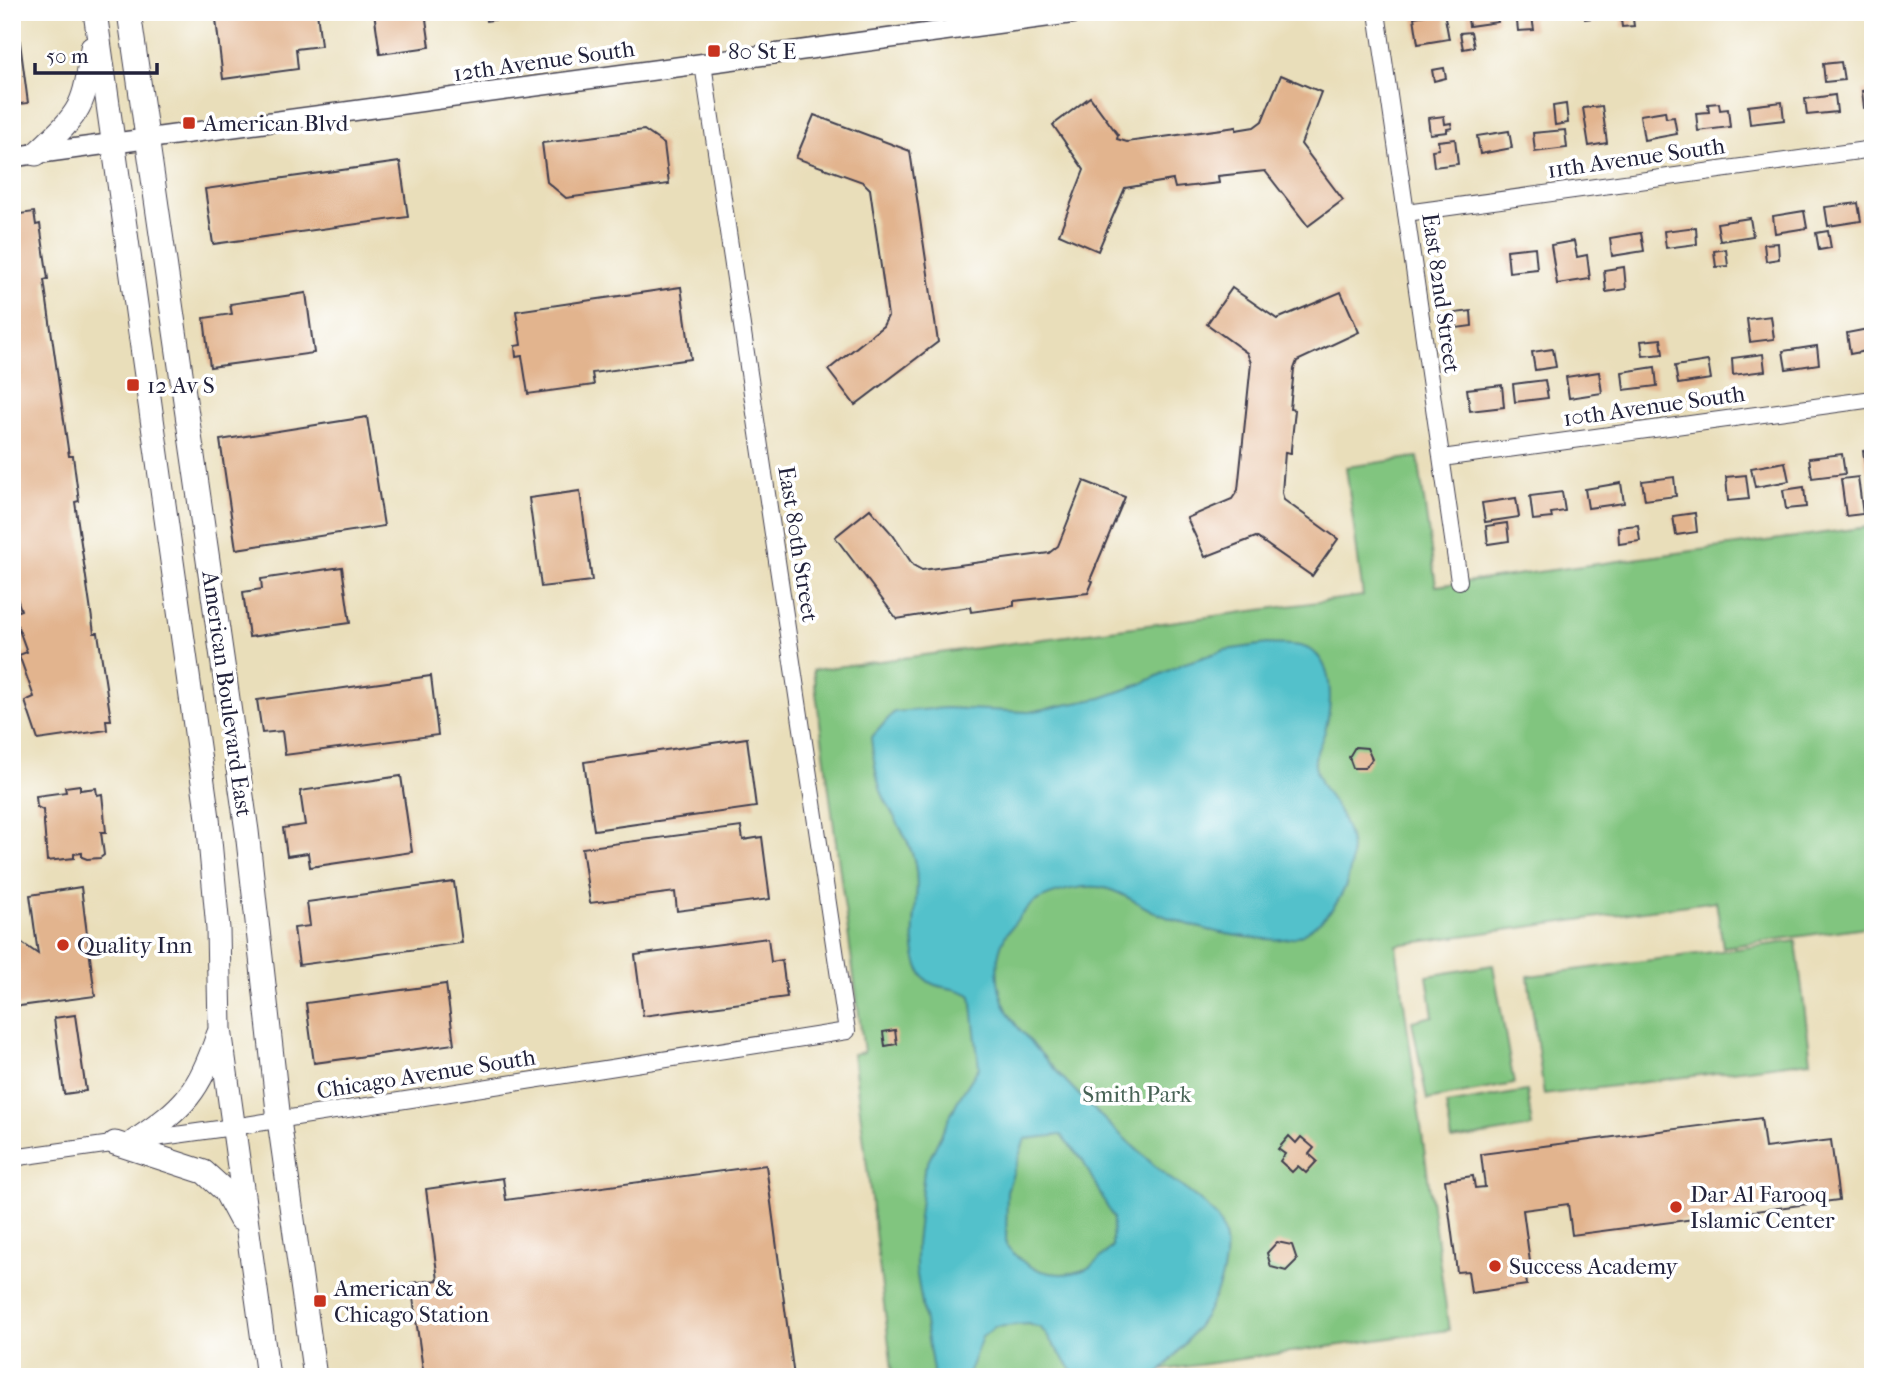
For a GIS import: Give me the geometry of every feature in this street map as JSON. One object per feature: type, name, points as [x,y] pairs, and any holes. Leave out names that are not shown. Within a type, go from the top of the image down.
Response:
[{"type":"main road","name":"American Boulevard East","points":[[129,12],[247,831],[279,1120],[314,1377]]},
{"type":"main road","name":"American Boulevard East","points":[[95,15],[208,818],[218,929],[220,1029],[268,1377]]},
{"type":"main road","points":[[36,154],[77,114],[84,100],[95,15]]},
{"type":"main road","points":[[154,432],[188,428]]},
{"type":"main road","points":[[125,1142],[186,1102],[205,1075],[220,1029]]},
{"type":"main road","points":[[125,1142],[204,1171],[225,1191],[248,1233]]},
{"type":"street","name":"12th Avenue South","points":[[12,157],[1083,12]]},
{"type":"street","name":"East 82nd Street","points":[[1377,12],[1459,581]]},
{"type":"street","name":"East 80th Street","points":[[703,64],[846,1031]]},
{"type":"street","name":"11th Avenue South","points":[[1406,213],[1873,149]]},
{"type":"street","name":"10th Avenue South","points":[[1442,458],[1873,399]]},
{"type":"street","name":"Chicago Avenue South","points":[[12,1158],[279,1120],[846,1031]]},
{"type":"green space","name":"Smith Park","points":[[1418,457],[1436,586],[1868,527],[1873,564],[1873,926],[1723,947],[1716,901],[1396,945],[1449,1330],[1112,1377],[893,1377],[853,1054],[864,1052],[813,670],[1363,596],[1346,467]]},
{"type":"green space","points":[[1796,941],[1811,1061],[1544,1095],[1528,976]]},
{"type":"green space","points":[[1493,965],[1514,1084],[1427,1100],[1412,1021],[1433,1016],[1427,976]]},
{"type":"green space","points":[[1527,1091],[1532,1127],[1452,1140],[1446,1105]]},
{"type":"water","points":[[1267,644],[1300,646],[1314,653],[1327,672],[1329,709],[1325,731],[1315,757],[1315,766],[1321,784],[1346,828],[1351,862],[1342,894],[1332,909],[1299,936],[1267,939],[1218,932],[1182,922],[1108,889],[1071,889],[1042,898],[1022,914],[1004,938],[997,970],[1000,992],[1011,1017],[1050,1064],[1130,1144],[1164,1174],[1200,1200],[1215,1216],[1224,1235],[1225,1255],[1216,1294],[1195,1330],[1156,1377],[1077,1377],[1041,1328],[1028,1324],[995,1327],[982,1337],[967,1377],[934,1377],[916,1269],[924,1170],[957,1102],[979,1067],[971,996],[930,983],[920,971],[914,945],[917,890],[915,864],[909,845],[881,791],[871,738],[894,712],[946,708],[1029,712],[1101,698],[1141,684],[1182,664],[1225,650]],"holes":[[[1061,1135],[1083,1161],[1113,1218],[1112,1247],[1086,1269],[1074,1272],[1052,1273],[1031,1267],[1006,1245],[1007,1191],[1025,1139]]]},
{"type":"building","points":[[12,12],[16,12],[28,103],[12,105]]},
{"type":"building","points":[[268,12],[317,12],[321,46],[296,49],[298,69],[223,79],[216,19]]},
{"type":"building","points":[[374,12],[425,12],[430,47],[380,54]]},
{"type":"building","points":[[485,12],[539,12],[540,14],[486,21]]},
{"type":"building","points":[[1444,12],[1449,39],[1418,44],[1414,17]]},
{"type":"building","points":[[1467,12],[1497,12],[1498,22],[1469,26]]},
{"type":"building","points":[[1516,12],[1544,12],[1544,16],[1532,17],[1534,30],[1518,31]]},
{"type":"building","points":[[1584,12],[1607,12],[1608,16],[1585,19]]},
{"type":"building","points":[[1620,12],[1632,12],[1634,26],[1622,27]]},
{"type":"building","points":[[1471,32],[1474,47],[1463,49],[1460,33]]},
{"type":"building","points":[[1841,62],[1844,80],[1825,82],[1823,64]]},
{"type":"building","points":[[1444,68],[1446,78],[1434,81],[1432,70]]},
{"type":"building","points":[[1281,75],[1321,92],[1301,144],[1343,200],[1308,226],[1265,171],[1218,176],[1219,183],[1175,188],[1173,180],[1125,188],[1098,251],[1059,234],[1084,170],[1053,125],[1090,97],[1118,135],[1117,139],[1127,142],[1236,127],[1236,130],[1254,127],[1262,121]]},
{"type":"building","points":[[1873,80],[1873,107],[1864,108],[1862,91],[1871,90],[1870,81]]},
{"type":"building","points":[[1835,95],[1837,112],[1807,115],[1805,99]]},
{"type":"building","points":[[1782,102],[1784,120],[1750,124],[1748,106]]},
{"type":"building","points":[[1719,103],[1720,110],[1728,109],[1730,127],[1698,131],[1696,113],[1709,112],[1708,104]]},
{"type":"building","points":[[1566,104],[1568,123],[1555,125],[1553,106]]},
{"type":"building","points":[[1602,106],[1607,143],[1589,146],[1583,108]]},
{"type":"building","points":[[1665,111],[1666,118],[1674,117],[1677,134],[1644,140],[1640,115]]},
{"type":"building","points":[[814,115],[910,151],[938,342],[855,405],[828,370],[883,326],[888,316],[870,189],[863,182],[796,158]]},
{"type":"building","points":[[1444,116],[1445,124],[1451,123],[1452,128],[1447,129],[1447,132],[1430,134],[1428,118]]},
{"type":"building","points":[[644,130],[664,144],[669,184],[566,198],[547,182],[542,143]]},
{"type":"building","points":[[1565,130],[1567,148],[1535,152],[1533,133]]},
{"type":"building","points":[[1509,131],[1512,148],[1480,154],[1477,136]]},
{"type":"building","points":[[1455,139],[1458,164],[1434,167],[1432,150],[1439,149],[1438,141]]},
{"type":"building","points":[[400,162],[408,217],[213,244],[205,189]]},
{"type":"building","points":[[1873,200],[1873,237],[1871,237],[1867,201]]},
{"type":"building","points":[[1858,203],[1861,221],[1828,226],[1825,207]]},
{"type":"building","points":[[1804,211],[1807,228],[1775,233],[1773,216]]},
{"type":"building","points":[[34,212],[36,225],[40,224],[48,279],[44,280],[69,456],[73,456],[79,501],[75,502],[94,633],[98,633],[111,720],[106,720],[107,730],[38,740],[25,701],[34,697],[19,655],[27,652],[13,613],[21,610],[12,584],[12,215]]},
{"type":"building","points":[[1750,218],[1753,236],[1720,241],[1717,223]]},
{"type":"building","points":[[1696,227],[1697,244],[1666,248],[1664,231]]},
{"type":"building","points":[[1828,231],[1831,248],[1819,250],[1816,233]]},
{"type":"building","points":[[1641,233],[1644,251],[1612,256],[1610,238]]},
{"type":"building","points":[[1574,241],[1577,257],[1587,255],[1590,279],[1557,284],[1551,245]]},
{"type":"building","points":[[1778,243],[1779,259],[1766,261],[1764,244]]},
{"type":"building","points":[[1535,247],[1537,269],[1509,272],[1507,250]]},
{"type":"building","points":[[1726,249],[1728,266],[1716,267],[1714,251]]},
{"type":"building","points":[[1624,267],[1626,289],[1606,292],[1604,270]]},
{"type":"building","points":[[681,287],[691,359],[592,373],[594,385],[528,394],[522,356],[516,357],[515,346],[521,345],[516,311]]},
{"type":"building","points":[[1232,288],[1277,319],[1341,292],[1359,332],[1297,361],[1294,369],[1290,409],[1295,410],[1291,453],[1285,452],[1282,493],[1284,500],[1338,539],[1312,576],[1256,537],[1205,557],[1187,518],[1232,499],[1238,490],[1251,363],[1247,353],[1207,324]]},
{"type":"building","points":[[306,293],[314,353],[210,367],[204,318],[232,314],[230,304]]},
{"type":"building","points":[[1471,311],[1472,326],[1457,328],[1455,313]]},
{"type":"building","points":[[1771,316],[1774,339],[1750,342],[1747,319]]},
{"type":"building","points":[[1868,329],[1871,350],[1850,354],[1847,333]]},
{"type":"building","points":[[1661,339],[1663,354],[1643,356],[1641,341]]},
{"type":"building","points":[[1817,346],[1819,364],[1786,369],[1783,351]]},
{"type":"building","points":[[1553,349],[1556,367],[1535,370],[1532,352]]},
{"type":"building","points":[[1763,354],[1765,371],[1733,375],[1732,358]]},
{"type":"building","points":[[1708,361],[1711,379],[1678,384],[1675,366]]},
{"type":"building","points":[[1655,367],[1657,386],[1624,390],[1622,372]]},
{"type":"building","points":[[1599,372],[1602,393],[1569,398],[1566,377]]},
{"type":"building","points":[[1545,380],[1548,398],[1515,402],[1513,384]]},
{"type":"building","points":[[1502,385],[1504,407],[1470,411],[1467,389]]},
{"type":"building","points":[[367,417],[384,526],[236,549],[220,440]]},
{"type":"building","points":[[1873,449],[1873,470],[1866,471],[1863,451]]},
{"type":"building","points":[[1842,454],[1845,474],[1812,478],[1809,458]]},
{"type":"building","points":[[1785,462],[1789,481],[1755,487],[1751,468]]},
{"type":"building","points":[[1746,475],[1749,499],[1728,501],[1726,477]]},
{"type":"building","points":[[1674,477],[1676,496],[1645,500],[1642,481]]},
{"type":"building","points":[[1858,477],[1863,514],[1846,516],[1841,479]]},
{"type":"building","points":[[1084,481],[1125,497],[1090,580],[1093,581],[1088,593],[1014,601],[1014,606],[971,612],[970,607],[897,619],[835,537],[870,509],[893,535],[913,565],[922,570],[1049,553],[1058,546]]},
{"type":"building","points":[[1621,483],[1624,503],[1588,508],[1585,489]]},
{"type":"building","points":[[1804,487],[1806,507],[1786,509],[1783,490]]},
{"type":"building","points":[[580,491],[592,581],[541,587],[529,498]]},
{"type":"building","points":[[1562,492],[1565,511],[1551,513],[1552,518],[1533,520],[1530,496]]},
{"type":"building","points":[[1516,498],[1519,517],[1485,522],[1482,503]]},
{"type":"building","points":[[1695,513],[1697,532],[1676,535],[1673,516]]},
{"type":"building","points":[[1507,523],[1509,541],[1488,544],[1486,526]]},
{"type":"building","points":[[1638,525],[1640,541],[1619,544],[1618,527]]},
{"type":"building","points":[[342,567],[350,623],[249,637],[243,592],[262,589],[261,579]]},
{"type":"building","points":[[431,676],[438,735],[285,755],[282,731],[262,733],[257,700]]},
{"type":"building","points":[[747,738],[756,807],[594,830],[584,762]]},
{"type":"building","points":[[1355,747],[1367,748],[1372,759],[1365,768],[1353,768],[1349,757]]},
{"type":"building","points":[[401,776],[412,852],[310,867],[308,853],[287,856],[283,828],[305,825],[300,791]]},
{"type":"building","points":[[80,785],[80,790],[96,788],[97,795],[102,794],[106,832],[101,832],[104,855],[87,859],[82,857],[82,853],[74,854],[74,858],[47,861],[43,810],[37,807],[36,796],[66,792],[65,787]]},
{"type":"building","points":[[741,827],[743,840],[762,837],[770,899],[677,911],[675,892],[590,903],[582,848]]},
{"type":"building","points":[[454,882],[462,943],[299,965],[294,928],[310,926],[307,902]]},
{"type":"building","name":"Quality Inn","points":[[81,887],[95,996],[12,1007],[12,936],[38,954],[30,895]]},
{"type":"building","points":[[768,938],[771,962],[782,960],[787,997],[643,1016],[635,955]]},
{"type":"building","points":[[446,984],[454,1044],[314,1063],[306,1003]]},
{"type":"building","points":[[75,1015],[86,1091],[64,1094],[54,1018]]},
{"type":"building","points":[[895,1030],[897,1044],[885,1046],[883,1032]]},
{"type":"building","name":"Dar Al Farooq Islamic Center","points":[[1761,1118],[1765,1148],[1831,1140],[1839,1200],[1572,1235],[1568,1204],[1523,1210],[1530,1262],[1524,1263],[1527,1285],[1471,1293],[1468,1271],[1457,1272],[1445,1180],[1473,1176],[1475,1188],[1485,1187],[1481,1154]]},
{"type":"building","points":[[1289,1136],[1296,1143],[1301,1137],[1314,1148],[1309,1154],[1317,1161],[1306,1173],[1298,1166],[1292,1172],[1280,1161],[1285,1154],[1278,1149]]},
{"type":"building","points":[[766,1165],[794,1377],[424,1377],[411,1283],[438,1280],[426,1189],[503,1178],[506,1200]]},
{"type":"building","points":[[1277,1242],[1292,1245],[1297,1260],[1286,1271],[1271,1267],[1267,1253]]},
{"type":"place","name":"80 St E","points":[[714,51]]},
{"type":"place","name":"American Blvd","points":[[189,123]]},
{"type":"place","name":"12 Av S","points":[[133,385]]},
{"type":"place","name":"Quality Inn","points":[[63,945]]},
{"type":"place","name":"Dar Al Farooq Islamic Center","points":[[1676,1207]]},
{"type":"place","name":"Success Academy","points":[[1495,1266]]},
{"type":"place","name":"American & Chicago Station","points":[[320,1301]]}]
